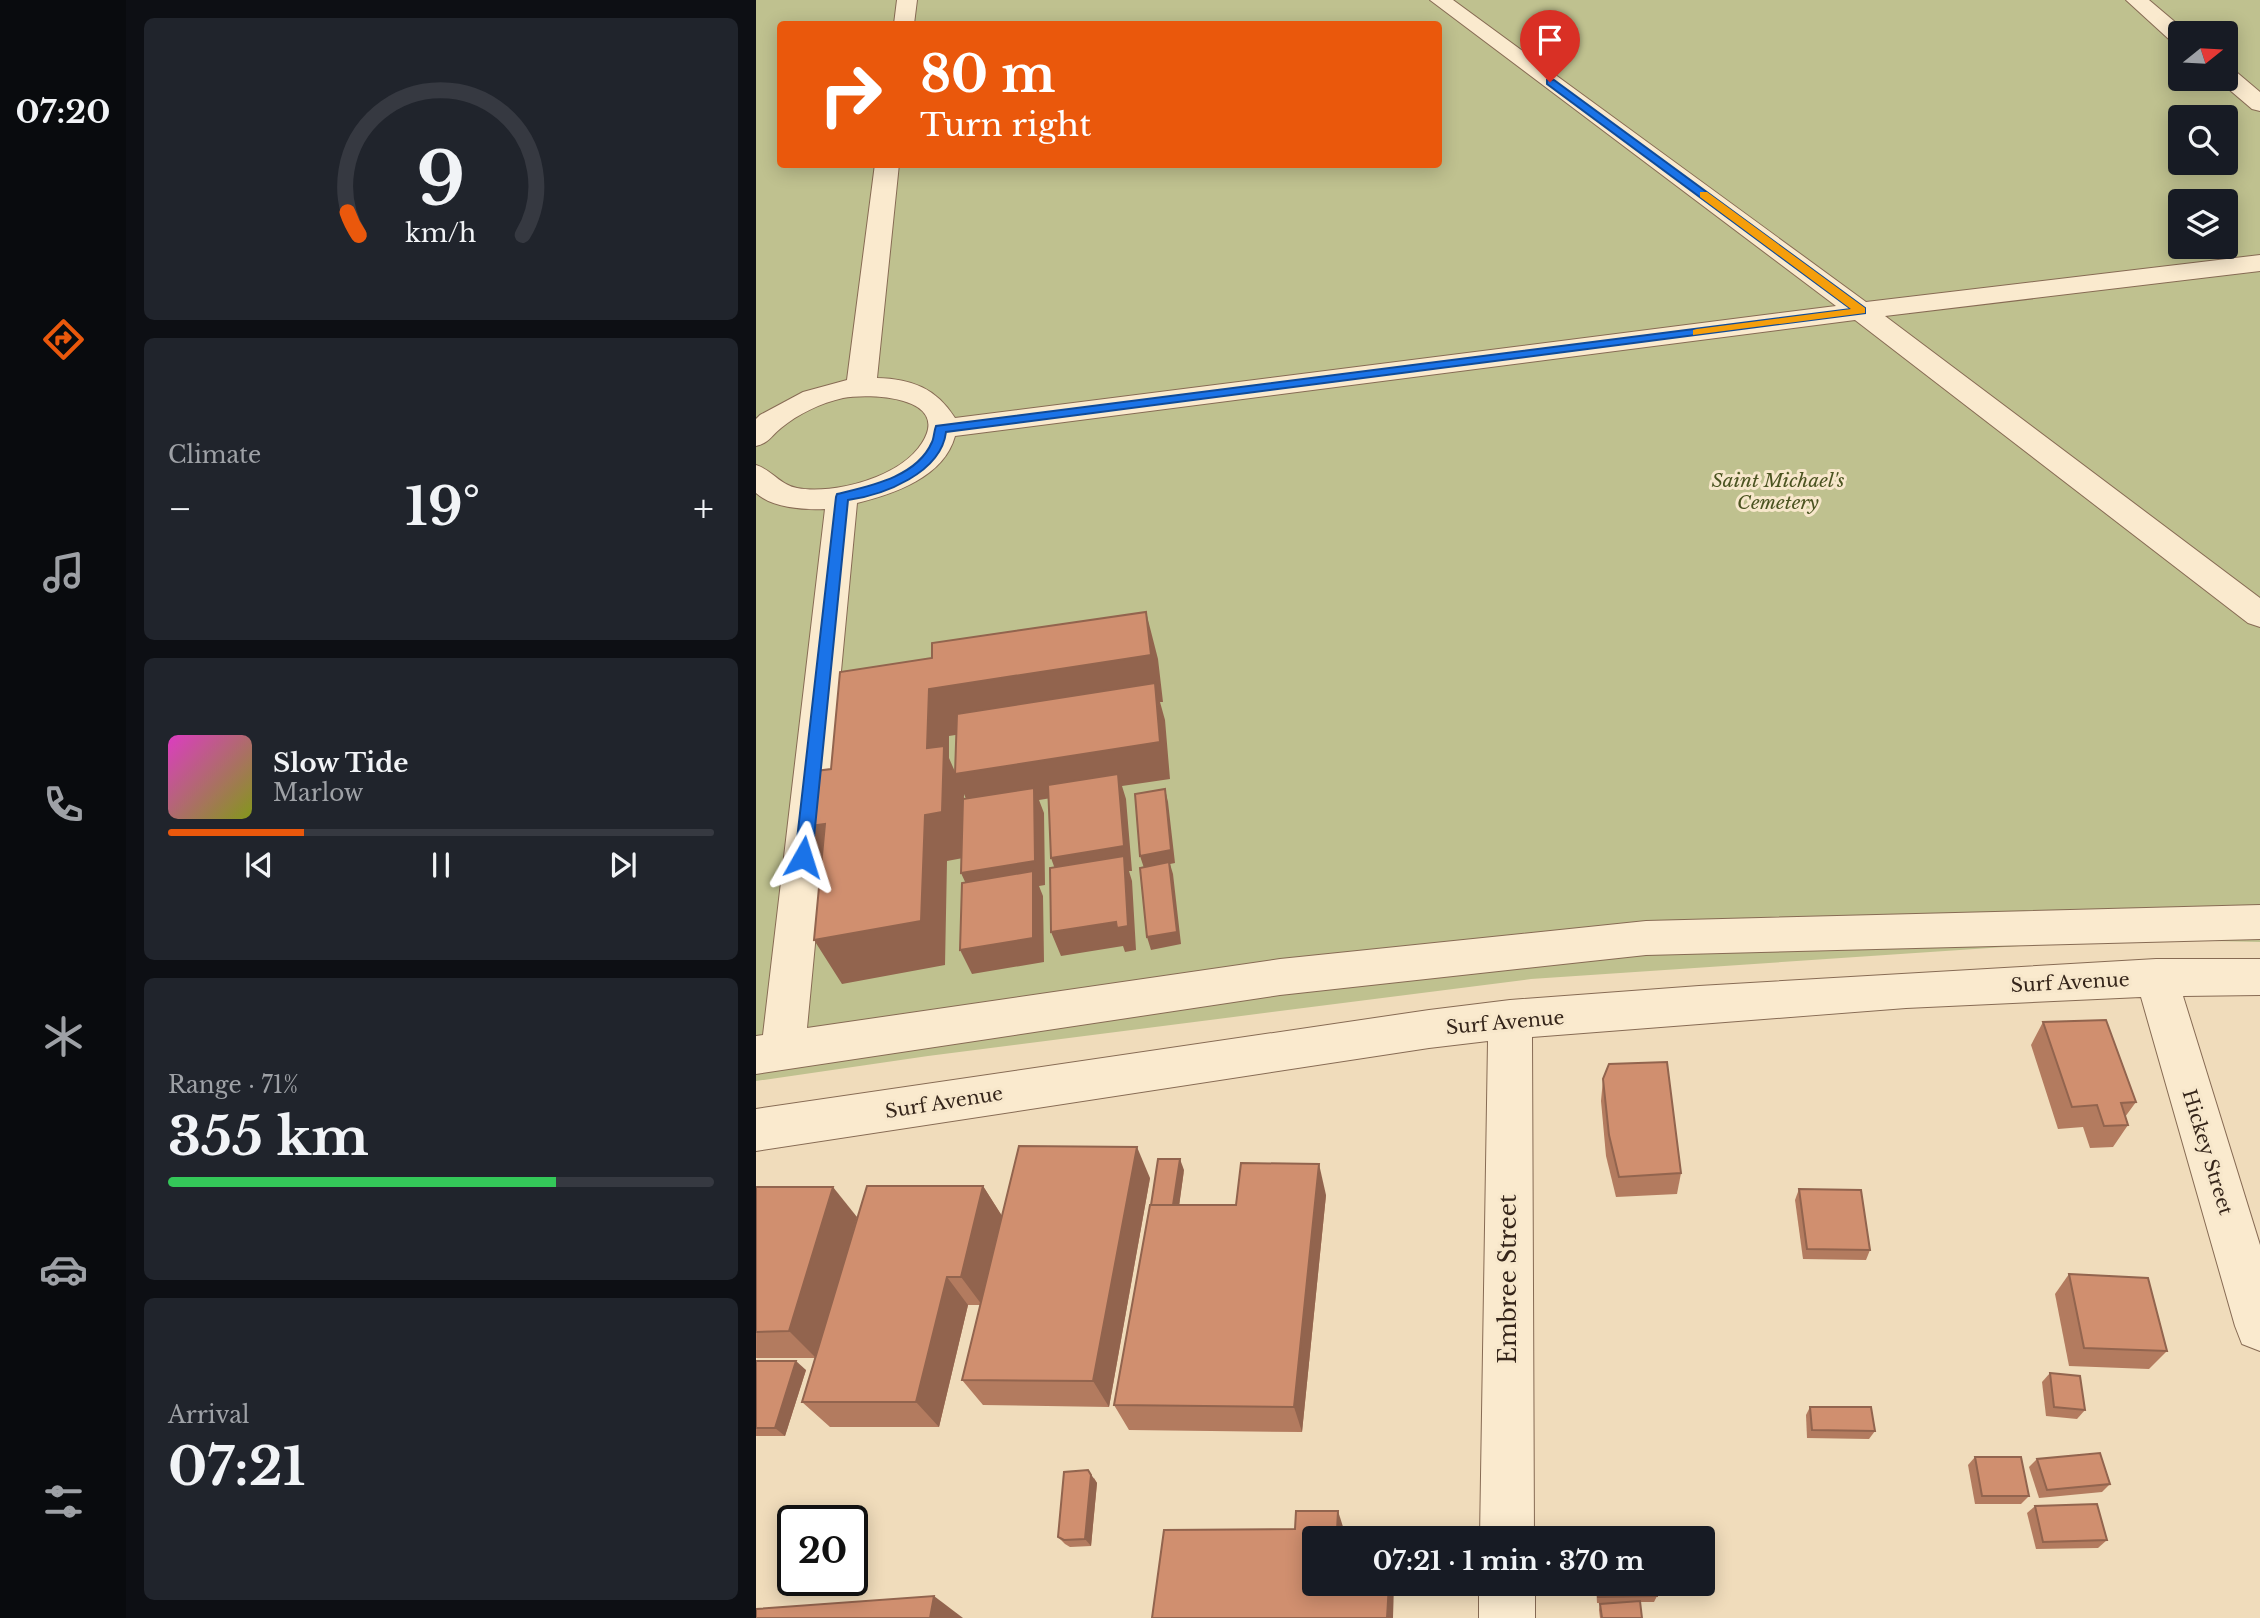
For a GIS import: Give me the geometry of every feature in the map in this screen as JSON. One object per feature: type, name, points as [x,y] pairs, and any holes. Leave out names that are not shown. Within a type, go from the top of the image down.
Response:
[{"type":"street","points":[[904,21],[907,0]]},
{"type":"street","points":[[1440,0],[1861,311],[2260,615]]},
{"type":"street","points":[[2136,0],[2168,27]]},
{"type":"street","points":[[2238,85],[2260,104]]},
{"type":"street","points":[[861,387],[887,168]]},
{"type":"street","points":[[941,429],[1861,311],[2260,263]]},
{"type":"street","points":[[756,475],[761,483],[788,496],[822,500],[859,495],[895,482],[922,463],[939,443],[942,421],[931,404],[908,392],[861,387],[807,400],[775,417],[758,430]]},
{"type":"street","points":[[842,497],[769,1053],[1280,978],[1646,938],[2260,922]]},
{"type":"street","name":"Surf Avenue","points":[[756,1130],[1510,1019],[1876,992],[2155,978],[2260,976]]},
{"type":"street","name":"Hickey Street","points":[[2155,978],[2260,1326]]},
{"type":"street","name":"Embree Street","points":[[1507,1526],[1510,1019]]},
{"type":"street","points":[[1507,1596],[1507,1618]]},
{"type":"green space","name":"Saint Michael's Cemetery","points":[[756,0],[2260,0],[2260,942],[2122,939],[1531,979],[928,1056],[756,1081]]},
{"type":"building","points":[[1146,612],[1151,655],[929,689],[927,748],[944,746],[942,812],[925,815],[921,921],[814,940],[825,824],[803,827],[808,772],[831,769],[840,672],[932,658],[932,643]]},
{"type":"building","points":[[1155,683],[1160,742],[955,774],[957,714]]},
{"type":"building","points":[[1118,774],[1124,846],[1051,858],[1048,785]]},
{"type":"building","points":[[1034,788],[1035,861],[961,873],[963,799]]},
{"type":"building","points":[[1165,789],[1171,850],[1140,856],[1135,794]]},
{"type":"building","points":[[1124,856],[1128,926],[1117,928],[1116,922],[1051,932],[1050,868]]},
{"type":"building","points":[[1169,862],[1177,932],[1147,937],[1140,868]]},
{"type":"building","points":[[1033,871],[1033,938],[960,950],[962,883]]},
{"type":"building","points":[[2106,1020],[2136,1102],[2121,1103],[2128,1125],[2104,1126],[2097,1105],[2072,1107],[2043,1022]]},
{"type":"building","points":[[1667,1062],[1681,1173],[1619,1177],[1609,1135],[1603,1079],[1609,1064]]},
{"type":"building","points":[[1019,1146],[1137,1147],[1093,1381],[962,1380]]},
{"type":"building","points":[[1158,1159],[1180,1159],[1173,1205],[1151,1205]]},
{"type":"building","points":[[1241,1163],[1319,1164],[1294,1407],[1114,1405],[1150,1205],[1236,1205]]},
{"type":"building","points":[[867,1186],[983,1186],[961,1277],[947,1277],[916,1402],[802,1402]]},
{"type":"building","points":[[756,1187],[833,1187],[789,1331],[756,1332]]},
{"type":"building","points":[[1799,1189],[1861,1190],[1870,1250],[1807,1249]]},
{"type":"building","points":[[2069,1274],[2148,1278],[2167,1351],[2084,1348]]},
{"type":"building","points":[[756,1361],[796,1361],[775,1428],[756,1428]]},
{"type":"building","points":[[2050,1373],[2080,1376],[2085,1410],[2054,1407]]},
{"type":"building","points":[[1810,1407],[1871,1407],[1875,1431],[1812,1430]]},
{"type":"building","points":[[2100,1453],[2110,1484],[2047,1490],[2037,1459]]},
{"type":"building","points":[[1975,1457],[2021,1457],[2029,1496],[1982,1496]]},
{"type":"building","points":[[1088,1470],[1091,1475],[1085,1539],[1064,1540],[1058,1537],[1064,1472]]},
{"type":"building","points":[[2097,1504],[2107,1540],[2043,1542],[2035,1506]]},
{"type":"building","points":[[1296,1511],[1338,1511],[1337,1526],[1302,1526],[1302,1596],[1388,1596],[1387,1618],[1152,1618],[1164,1530],[1295,1529]]},
{"type":"building","points":[[934,1596],[930,1618],[756,1618],[756,1609]]},
{"type":"building","points":[[1640,1601],[1642,1618],[1602,1618],[1600,1604]]},
{"type":"slow traffic","points":[[1697,332],[1861,311],[1703,194]]},
{"type":"route","points":[[803,857],[842,497],[859,495],[895,482],[922,463],[939,443],[941,429],[1861,311],[1550,82]]}]
